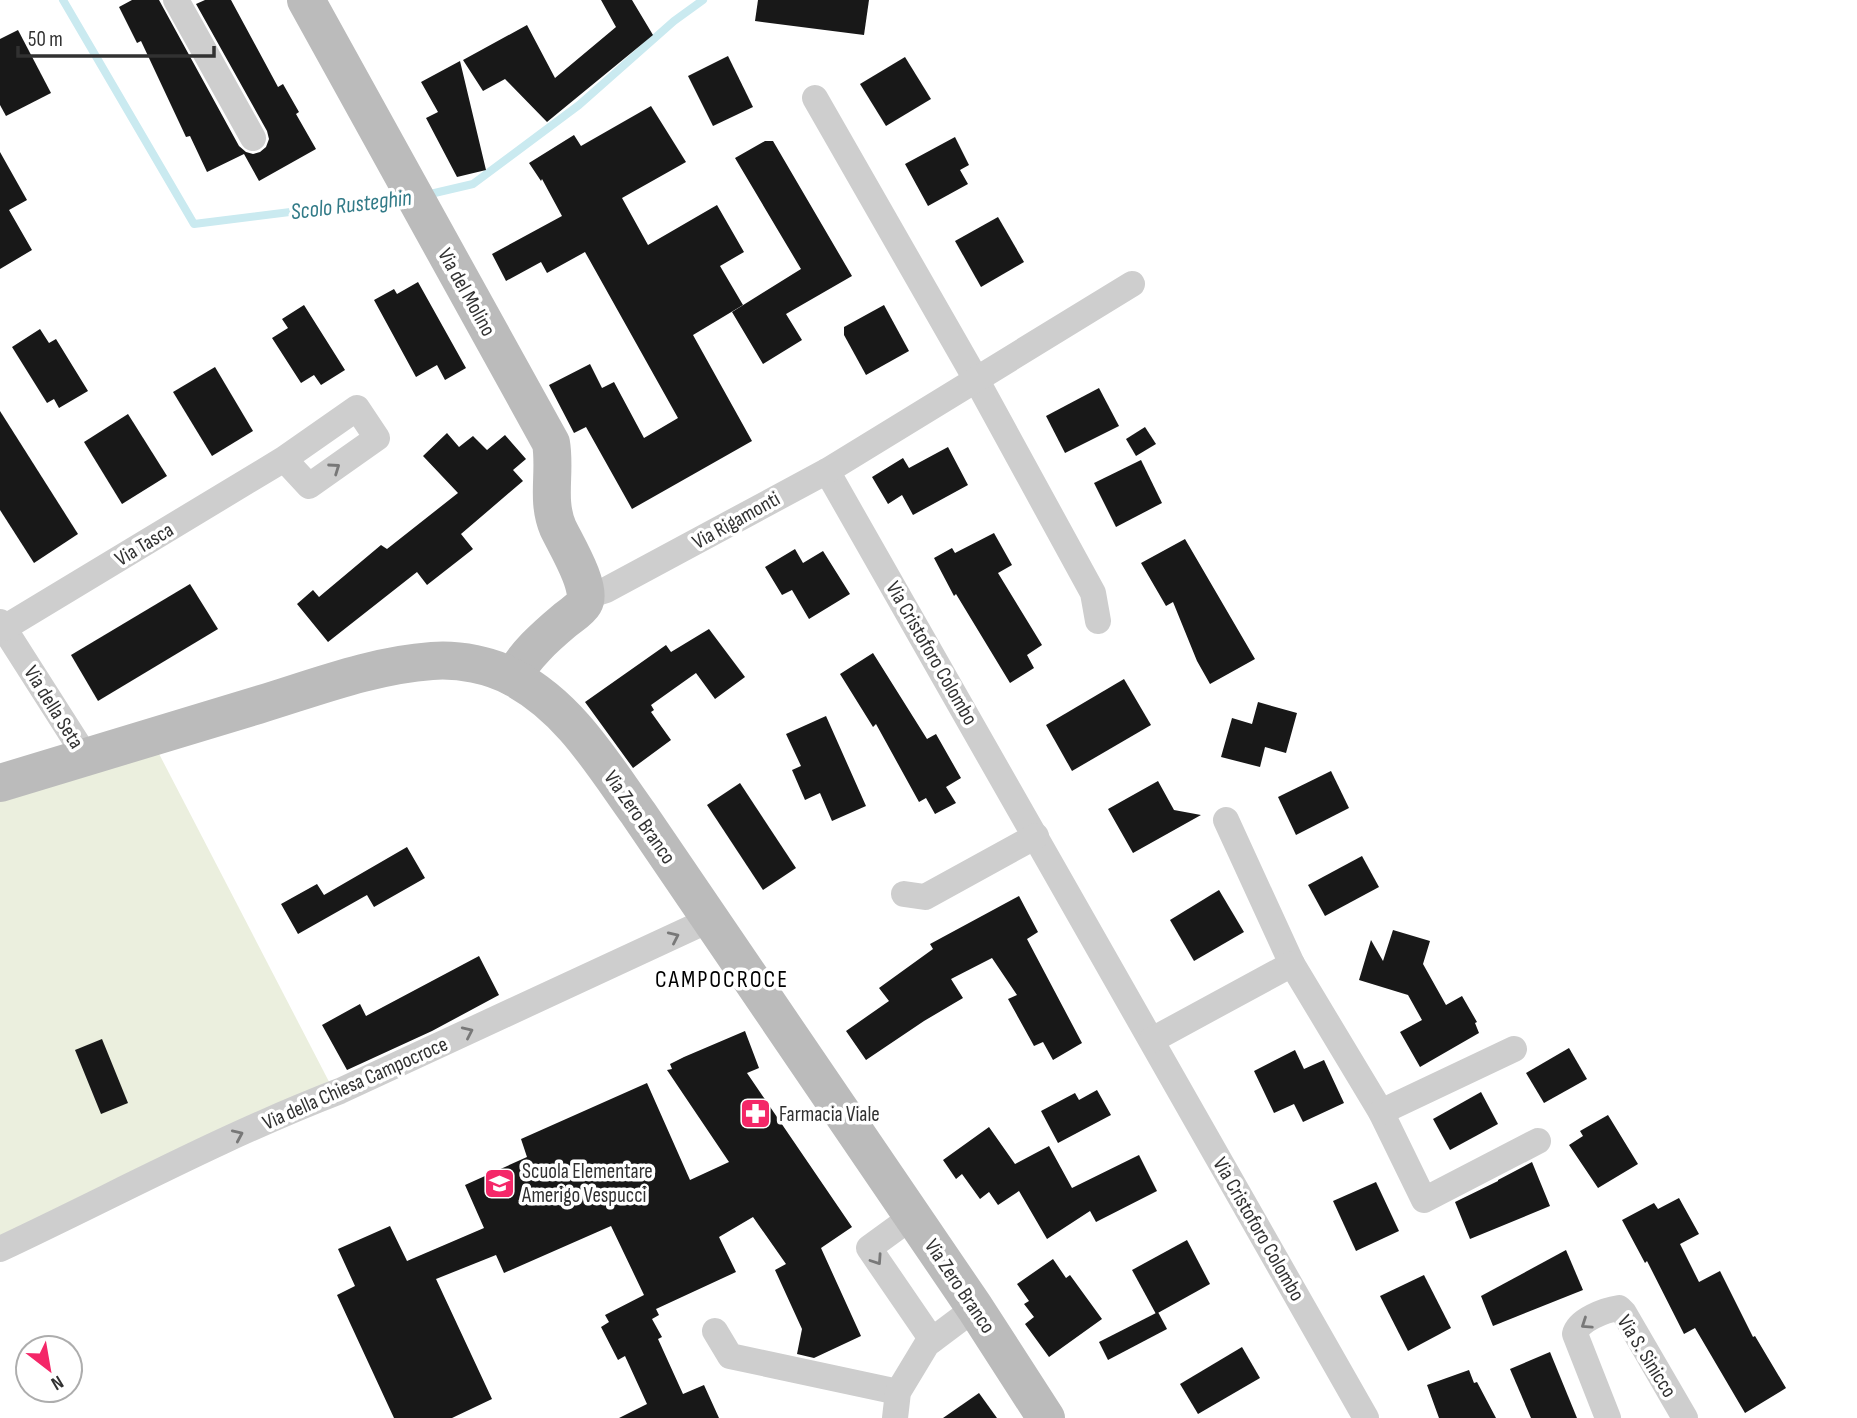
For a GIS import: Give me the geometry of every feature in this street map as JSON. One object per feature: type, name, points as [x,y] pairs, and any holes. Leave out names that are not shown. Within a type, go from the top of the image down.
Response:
[{"type":"street","points":[[176,0],[253,138]]},
{"type":"street","name":"Via del Molino","points":[[306,0],[551,443],[554,458],[551,499],[553,512],[587,596]]},
{"type":"street","points":[[815,98],[977,381],[1094,593],[1098,621]]},
{"type":"street","name":"Via Rigamonti","points":[[513,677],[518,667],[546,636],[584,604],[587,596],[606,590],[827,471],[1132,284]]},
{"type":"street","name":"Via Tasca","points":[[2,625],[284,459]]},
{"type":"street","name":"Via Cristoforo Colombo","points":[[827,471],[1366,1418]]},
{"type":"street","name":"Via della Seta","points":[[2,625],[86,757]]},
{"type":"street","name":"Via Zero Branco","points":[[0,783],[327,684],[410,664],[458,662],[482,666],[513,677],[557,706],[638,813],[913,1216],[1046,1418]]},
{"type":"street","points":[[1226,820],[1292,964],[1381,1112],[1424,1200],[1538,1141]]},
{"type":"street","points":[[904,894],[925,897],[1036,836]]},
{"type":"street","name":"Via della Chiesa Campocroce","points":[[0,1249],[298,1107],[340,1091],[711,919]]},
{"type":"street","points":[[1152,1040],[1292,964]]},
{"type":"street","points":[[1381,1112],[1514,1049]]},
{"type":"street","points":[[913,1216],[869,1248],[932,1340]]},
{"type":"street","points":[[895,1418],[898,1392],[927,1344],[975,1308]]},
{"type":"street","name":"Via S. Sinicco","points":[[1608,1418],[1575,1334],[1582,1323],[1619,1308],[1625,1313],[1685,1418]]},
{"type":"street","points":[[715,1331],[730,1356],[898,1392]]},
{"type":"green space","points":[[156,748],[338,1099],[0,1259],[0,796]]},
{"type":"building","points":[[132,0],[159,0],[239,146],[253,154],[266,147],[269,139],[267,131],[196,4],[205,0],[231,0],[278,87],[283,84],[299,112],[296,114],[316,149],[259,181],[244,154],[207,172],[190,136],[186,137],[141,41],[137,43],[119,7]]},
{"type":"building","points":[[601,0],[632,0],[653,35],[547,122],[505,79],[483,91],[463,60],[527,25],[555,78],[616,27]]},
{"type":"building","points":[[758,0],[869,0],[864,35],[755,21]]},
{"type":"building","points":[[18,30],[51,93],[6,116],[0,105],[0,39]]},
{"type":"building","points":[[728,56],[753,107],[713,126],[688,76]]},
{"type":"building","points":[[905,57],[931,99],[886,126],[860,84]]},
{"type":"building","points":[[460,61],[486,170],[457,177],[426,118],[438,112],[421,82]]},
{"type":"building","points":[[651,106],[686,162],[622,198],[648,245],[717,205],[744,252],[720,266],[743,305],[693,335],[752,441],[632,509],[586,427],[574,433],[549,385],[590,364],[602,388],[614,382],[644,438],[678,418],[585,252],[547,273],[541,262],[506,281],[492,254],[562,216],[542,179],[541,181],[529,163],[574,135],[581,146]]},
{"type":"building","points":[[955,137],[969,165],[960,170],[968,184],[928,206],[905,164]]},
{"type":"building","points":[[765,141],[773,141],[852,276],[786,314],[802,340],[763,364],[732,312],[801,269],[735,158]]},
{"type":"building","points":[[0,152],[27,200],[9,210],[32,250],[0,269]]},
{"type":"building","points":[[998,217],[1024,262],[981,287],[955,241]]},
{"type":"building","points":[[418,282],[466,368],[445,380],[437,365],[416,377],[374,300],[394,289],[397,294]]},
{"type":"building","points":[[304,305],[345,370],[321,385],[314,375],[301,383],[272,338],[288,328],[282,319]]},
{"type":"building","points":[[884,305],[909,351],[866,375],[844,335],[844,327]]},
{"type":"building","points":[[40,329],[49,343],[56,339],[88,391],[59,408],[54,399],[47,403],[12,347]]},
{"type":"building","points":[[215,367],[253,431],[212,456],[173,392]]},
{"type":"building","points":[[1099,388],[1119,426],[1065,453],[1046,416]]},
{"type":"building","points":[[0,411],[78,534],[34,563],[0,510]]},
{"type":"building","points":[[128,414],[167,476],[122,504],[84,442]]},
{"type":"building","points":[[1145,427],[1156,444],[1136,456],[1126,439]]},
{"type":"building","points":[[447,433],[459,447],[473,436],[487,450],[505,435],[526,459],[513,470],[523,481],[461,534],[473,549],[427,585],[417,572],[328,642],[297,604],[313,590],[319,597],[381,545],[387,549],[458,493],[423,456]]},
{"type":"building","points":[[948,447],[968,485],[913,515],[902,495],[888,504],[872,477],[903,458],[909,468]]},
{"type":"building","points":[[1141,460],[1162,503],[1116,527],[1094,483]]},
{"type":"building","points":[[994,533],[1012,565],[998,573],[1042,645],[1027,655],[1034,668],[1010,683],[956,594],[954,596],[934,558],[952,548],[955,553]]},
{"type":"building","points":[[1185,539],[1255,659],[1210,684],[1197,661],[1173,602],[1166,606],[1141,563]]},
{"type":"building","points":[[795,549],[803,563],[823,551],[850,594],[809,619],[792,590],[782,595],[765,567]]},
{"type":"building","points":[[190,584],[218,629],[98,701],[71,655]]},
{"type":"building","points":[[709,629],[745,677],[715,699],[696,673],[651,705],[654,710],[651,712],[671,740],[633,768],[585,702],[666,645],[671,652]]},
{"type":"building","points":[[873,653],[927,739],[936,734],[961,778],[946,787],[956,803],[935,814],[926,798],[919,802],[876,724],[873,727],[840,674]]},
{"type":"building","points":[[1124,679],[1151,725],[1072,771],[1046,725]]},
{"type":"building","points":[[1258,702],[1297,713],[1286,753],[1265,747],[1260,767],[1221,757],[1232,718],[1252,724]]},
{"type":"building","points":[[826,716],[866,806],[832,821],[820,793],[805,800],[792,770],[801,766],[786,734]]},
{"type":"building","points":[[1331,771],[1349,808],[1296,835],[1278,797]]},
{"type":"building","points":[[1158,781],[1174,810],[1201,815],[1133,853],[1108,809]]},
{"type":"building","points":[[740,783],[796,868],[763,890],[707,805]]},
{"type":"building","points":[[407,847],[425,878],[374,907],[367,895],[298,934],[281,904],[317,884],[324,895]]},
{"type":"building","points":[[1362,856],[1379,887],[1325,916],[1308,885]]},
{"type":"building","points":[[1219,890],[1244,932],[1194,961],[1170,920]]},
{"type":"building","points":[[1019,896],[1038,932],[1027,939],[1082,1043],[1053,1060],[1043,1042],[1034,1046],[1008,999],[1017,995],[992,958],[951,979],[963,998],[866,1060],[846,1031],[889,1001],[879,988],[933,949],[930,944]]},
{"type":"building","points":[[1393,930],[1430,941],[1423,964],[1446,1005],[1462,996],[1477,1022],[1475,1023],[1479,1033],[1420,1067],[1400,1032],[1422,1020],[1408,995],[1359,980],[1371,940],[1383,961]]},
{"type":"building","points":[[479,956],[499,995],[432,1031],[347,1070],[322,1025],[360,1004],[366,1016]]},
{"type":"building","points":[[745,1031],[759,1068],[747,1073],[852,1227],[821,1248],[861,1336],[814,1358],[797,1354],[802,1329],[775,1270],[786,1264],[753,1217],[719,1237],[736,1272],[656,1309],[659,1315],[652,1319],[662,1337],[658,1339],[683,1394],[704,1385],[719,1418],[619,1418],[647,1404],[625,1356],[618,1360],[601,1327],[609,1322],[605,1315],[644,1295],[611,1226],[504,1273],[496,1255],[436,1279],[492,1399],[452,1418],[394,1418],[337,1295],[355,1286],[338,1249],[390,1226],[407,1261],[484,1228],[465,1185],[527,1157],[521,1139],[647,1083],[690,1180],[729,1162],[667,1070],[672,1069],[670,1064],[684,1057]]},
{"type":"building","points":[[102,1039],[128,1103],[101,1114],[75,1050]]},
{"type":"building","points":[[1569,1048],[1587,1079],[1544,1103],[1526,1073]]},
{"type":"building","points":[[1295,1050],[1304,1069],[1324,1060],[1344,1103],[1303,1122],[1294,1104],[1274,1113],[1254,1071]]},
{"type":"building","points":[[1097,1090],[1111,1115],[1058,1143],[1041,1111],[1075,1093],[1079,1100]]},
{"type":"building","points":[[1481,1092],[1498,1124],[1450,1150],[1433,1119]]},
{"type":"building","points":[[1608,1115],[1638,1164],[1598,1188],[1569,1145],[1583,1136],[1580,1131]]},
{"type":"building","points":[[989,1127],[1015,1164],[1049,1146],[1072,1188],[1139,1155],[1157,1191],[1096,1222],[1090,1211],[1047,1239],[1019,1191],[998,1205],[989,1192],[980,1199],[962,1174],[956,1179],[943,1160]]},
{"type":"building","points":[[1532,1162],[1550,1206],[1470,1239],[1455,1202]]},
{"type":"building","points":[[1376,1182],[1399,1231],[1356,1251],[1333,1201]]},
{"type":"building","points":[[1679,1198],[1699,1234],[1680,1244],[1699,1282],[1720,1271],[1753,1337],[1755,1336],[1786,1388],[1745,1413],[1695,1328],[1684,1334],[1647,1261],[1645,1263],[1622,1220],[1654,1203],[1658,1209]]},
{"type":"building","points":[[1187,1240],[1210,1284],[1156,1314],[1132,1270]]},
{"type":"building","points":[[1566,1250],[1583,1290],[1493,1326],[1481,1296]]},
{"type":"building","points":[[1053,1259],[1066,1278],[1070,1275],[1102,1319],[1049,1357],[1025,1324],[1034,1317],[1024,1304],[1029,1301],[1017,1284]]},
{"type":"building","points":[[1424,1275],[1451,1328],[1408,1351],[1380,1296]]},
{"type":"building","points":[[1158,1312],[1167,1329],[1108,1360],[1099,1342]]},
{"type":"building","points":[[1242,1347],[1260,1378],[1198,1414],[1180,1384]]},
{"type":"building","points":[[1550,1352],[1577,1418],[1531,1418],[1510,1369]]},
{"type":"building","points":[[1469,1370],[1496,1418],[1439,1418],[1427,1385]]},
{"type":"building","points":[[979,1393],[997,1418],[943,1418]]},
{"type":"waterway","name":"Scolo Rusteghin","points":[[63,0],[194,224],[402,198]]},
{"type":"waterway","name":"Scolo Rusteghin","points":[[426,195],[473,184],[579,105],[674,21],[703,0]]},
{"type":"place","name":"Farmacia Viale","points":[[756,1114]]},
{"type":"place","name":"Scuola Elementare Amerigo Vespucci","points":[[499,1183]]},
{"type":"district","name":"CAMPOCROCE","points":[[722,979]]}]
